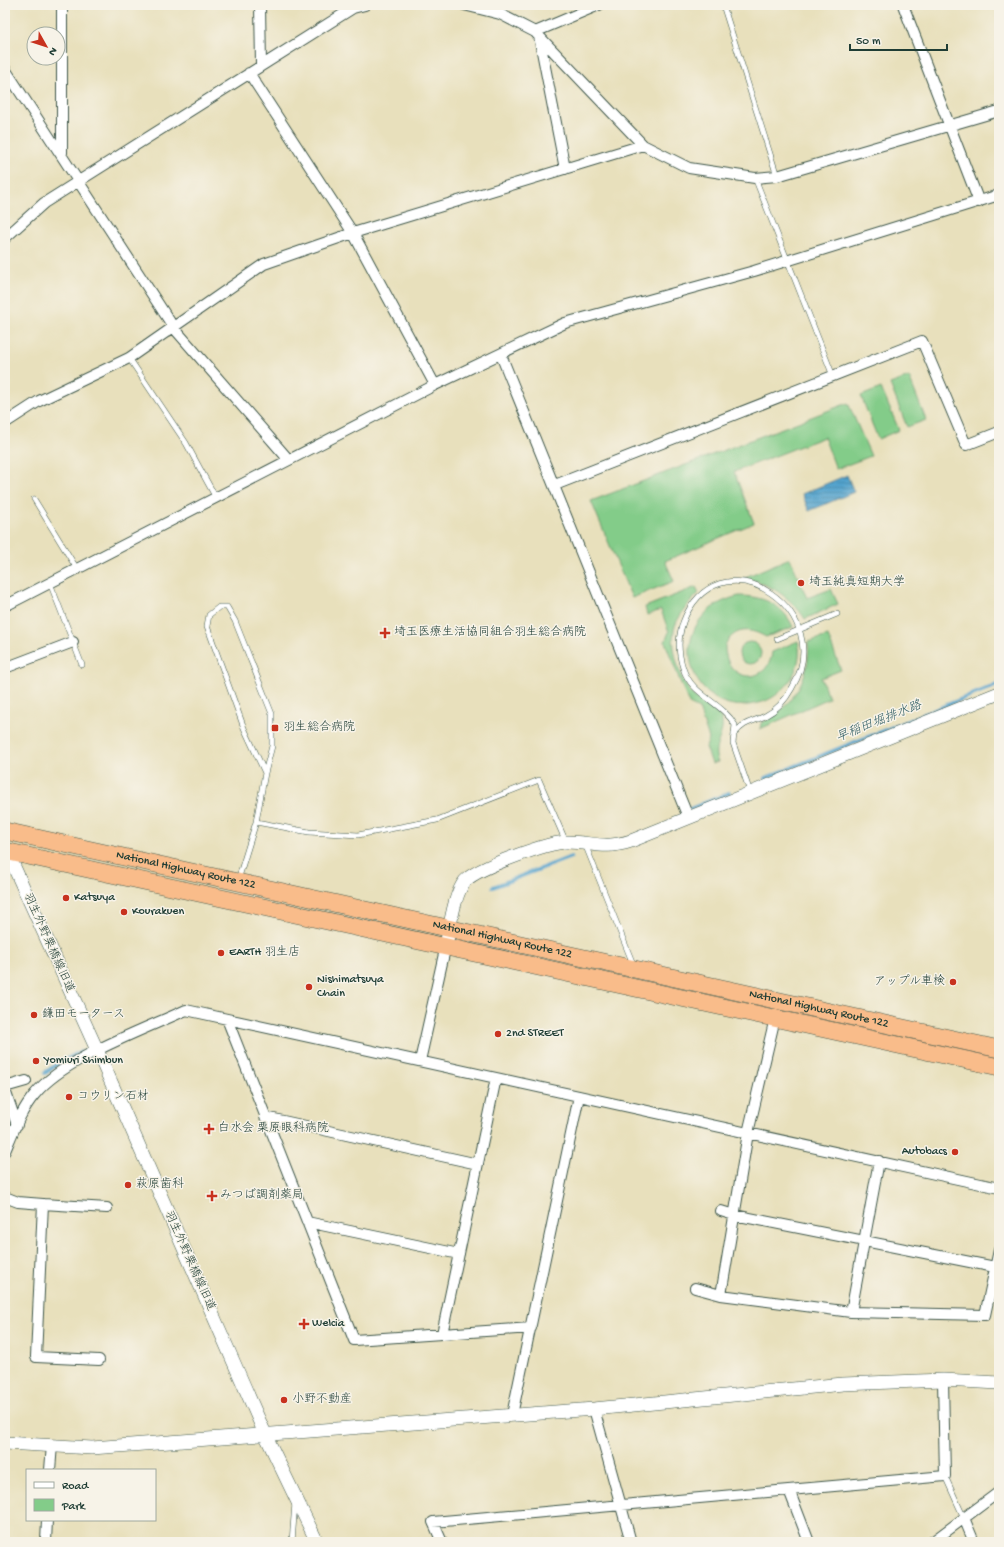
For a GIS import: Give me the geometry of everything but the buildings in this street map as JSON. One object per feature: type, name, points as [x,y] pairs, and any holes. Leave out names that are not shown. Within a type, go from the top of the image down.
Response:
[{"type":"highway","name":"National Highway Route 122","points":[[5,831],[999,1049]]},
{"type":"highway","name":"National Highway Route 122","points":[[5,850],[446,945],[999,1067]]},
{"type":"street","points":[[62,5],[62,153]]},
{"type":"street","points":[[260,5],[261,65]]},
{"type":"street","points":[[5,238],[44,203],[353,8],[365,5]]},
{"type":"street","points":[[464,5],[500,14],[537,34],[643,145],[689,168],[755,178],[777,176],[999,111]]},
{"type":"street","points":[[537,34],[599,5]]},
{"type":"street","points":[[902,5],[979,202]]},
{"type":"street","points":[[537,34],[565,169]]},
{"type":"street","points":[[5,69],[62,153],[78,181],[174,328],[289,460]]},
{"type":"street","points":[[249,73],[353,233],[435,385]]},
{"type":"street","points":[[5,423],[39,401],[129,358],[264,264],[353,233],[643,145]]},
{"type":"street","points":[[5,606],[435,385],[501,355],[565,323],[787,260],[999,195]]},
{"type":"street","points":[[555,485],[922,341],[966,445],[999,432]]},
{"type":"street","points":[[501,355],[555,485],[688,817]]},
{"type":"street","points":[[5,668],[73,642]]},
{"type":"street","points":[[420,1062],[459,891],[466,880],[480,871],[538,848],[566,842],[605,846],[617,845],[999,693]]},
{"type":"street","name":"羽生外野栗橋線旧道","points":[[5,850],[97,1050],[266,1436],[317,1542]]},
{"type":"street","points":[[5,1151],[17,1124],[35,1094],[60,1072],[97,1050],[186,1010],[999,1188]]},
{"type":"street","points":[[721,1295],[748,1133],[774,1018]]},
{"type":"street","points":[[227,1019],[354,1340],[531,1328]]},
{"type":"street","points":[[442,1334],[496,1078]]},
{"type":"street","points":[[17,1124],[5,1088],[26,1081]]},
{"type":"street","points":[[512,1415],[579,1096]]},
{"type":"street","points":[[265,1117],[478,1164]]},
{"type":"street","points":[[851,1312],[879,1162]]},
{"type":"street","points":[[5,1197],[18,1202],[107,1208]]},
{"type":"street","points":[[43,1204],[36,1357],[99,1360]]},
{"type":"street","points":[[721,1211],[734,1215],[996,1267]]},
{"type":"street","points":[[307,1222],[459,1254]]},
{"type":"street","points":[[695,1288],[721,1295],[851,1312],[985,1315],[999,1250]]},
{"type":"street","points":[[442,1542],[433,1522],[946,1476],[943,1380]]},
{"type":"street","points":[[5,1443],[92,1448],[266,1436],[594,1409],[843,1384],[943,1380],[999,1383]]},
{"type":"street","points":[[594,1409],[630,1542]]},
{"type":"street","points":[[50,1469],[52,1445]]},
{"type":"street","points":[[789,1490],[808,1541]]},
{"type":"street","points":[[932,1542],[999,1492]]},
{"type":"street","points":[[964,1518],[974,1542]]},
{"type":"street","points":[[46,1542],[47,1521]]},
{"type":"lane","points":[[724,5],[777,176]]},
{"type":"lane","points":[[755,178],[833,376]]},
{"type":"lane","points":[[129,358],[186,443],[216,498]]},
{"type":"lane","points":[[34,499],[78,569]]},
{"type":"lane","points":[[734,734],[742,725],[764,717],[775,709],[792,688],[802,664],[804,652],[800,630],[788,608],[778,597],[751,582],[727,582],[712,587],[699,597],[689,609],[682,624],[678,642],[683,670],[689,682],[700,694],[732,720],[735,725],[734,734],[733,743],[750,792]]},
{"type":"lane","points":[[50,583],[82,665]]},
{"type":"lane","points":[[238,881],[256,822],[265,773],[272,746],[272,714],[235,622],[227,607],[219,607],[209,615],[207,626],[244,728],[265,773]]},
{"type":"lane","points":[[778,639],[837,614]]},
{"type":"lane","points":[[256,822],[309,832],[358,835],[437,820],[539,780],[566,842]]},
{"type":"lane","points":[[585,844],[635,969]]},
{"type":"lane","points":[[946,1476],[964,1518]]},
{"type":"lane","points":[[292,1542],[295,1496]]},
{"type":"green space","points":[[909,377],[926,420],[907,427],[890,384]]},
{"type":"green space","points":[[881,388],[899,430],[878,439],[861,396]]},
{"type":"green space","points":[[848,403],[871,456],[836,469],[824,437],[734,472],[754,523],[665,561],[674,581],[632,598],[591,501]]},
{"type":"green space","points":[[790,558],[807,598],[831,589],[838,604],[805,619],[794,605],[778,592],[761,583],[743,578]]},
{"type":"green space","points":[[696,587],[699,593],[677,621],[673,642],[680,672],[688,689],[696,698],[716,711],[721,718],[722,729],[716,751],[718,762],[712,764],[706,747],[709,739],[699,709],[689,704],[665,642],[669,632],[661,610],[647,615],[645,607]]},
{"type":"green space","points":[[739,596],[748,596],[764,600],[778,607],[784,612],[793,627],[766,637],[749,631],[738,632],[733,635],[725,645],[727,658],[732,667],[739,673],[747,676],[756,675],[763,671],[769,663],[772,652],[798,641],[799,647],[799,659],[795,671],[786,686],[772,698],[754,704],[731,704],[712,696],[698,681],[691,662],[691,642],[698,623],[714,606]]},
{"type":"green space","points":[[828,636],[841,670],[821,678],[829,698],[760,729],[761,723],[782,709],[798,690],[807,667],[808,642]]},
{"type":"green space","points":[[750,642],[758,645],[761,653],[758,661],[750,664],[742,661],[739,653],[742,645]]},
{"type":"water","points":[[847,475],[854,492],[809,511],[802,494]]},
{"type":"waterway","name":"早稲田堀排水路","points":[[766,778],[999,684]]},
{"type":"waterway","name":"早稲田堀排水路","points":[[690,809],[729,793]]},
{"type":"waterway","name":"早稲田堀排水路","points":[[493,887],[571,857]]},
{"type":"waterway","name":"早稲田堀排水路","points":[[45,1073],[59,1063],[80,1052]]},
{"type":"place","name":"埼玉純真短期大学","points":[[801,583]]},
{"type":"place","name":"埼玉医療生活協同組合羽生総合病院","points":[[385,633]]},
{"type":"place","name":"羽生総合病院","points":[[275,728]]},
{"type":"place","name":"Katsuya","points":[[66,898]]},
{"type":"place","name":"Kourakuen","points":[[124,912]]},
{"type":"place","name":"EARTH 羽生店","points":[[221,953]]},
{"type":"place","name":"アップル車検","points":[[953,982]]},
{"type":"place","name":"Nishimatsuya Chain","points":[[309,987]]},
{"type":"place","name":"鎌田モータース","points":[[34,1015]]},
{"type":"place","name":"2nd STREET","points":[[498,1034]]},
{"type":"place","name":"Yomiuri Shimbun","points":[[36,1061]]},
{"type":"place","name":"コウリン石材","points":[[69,1097]]},
{"type":"place","name":"白水会 栗原眼科病院","points":[[209,1129]]},
{"type":"place","name":"Autobacs","points":[[955,1152]]},
{"type":"place","name":"萩原歯科","points":[[128,1185]]},
{"type":"place","name":"みつば調剤薬局","points":[[212,1196]]},
{"type":"place","name":"Welcia","points":[[304,1324]]},
{"type":"place","name":"小野不動産","points":[[284,1400]]}]
